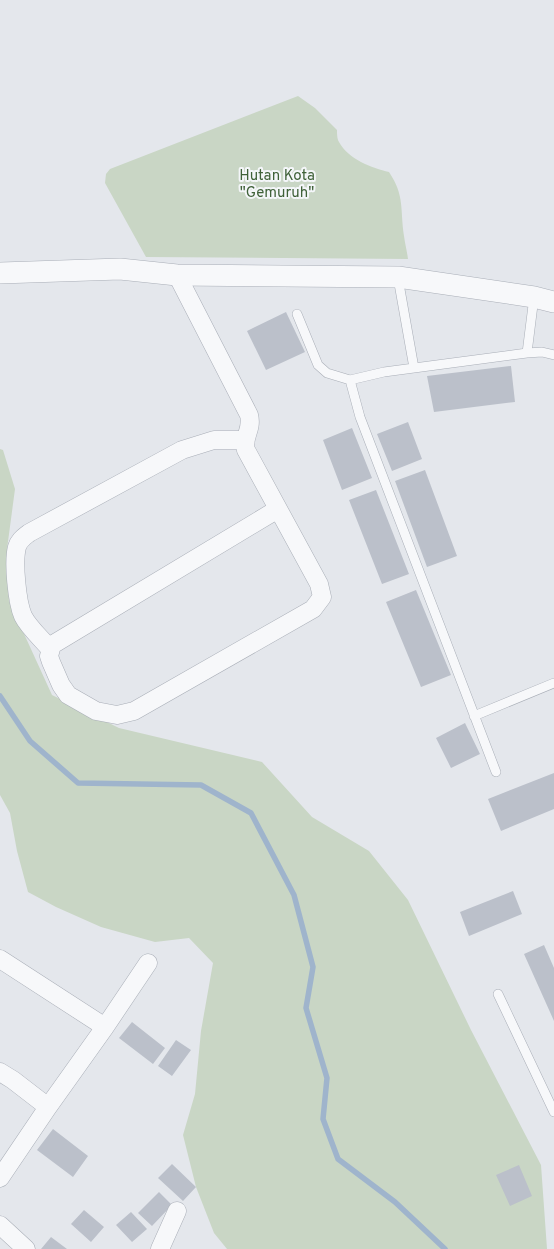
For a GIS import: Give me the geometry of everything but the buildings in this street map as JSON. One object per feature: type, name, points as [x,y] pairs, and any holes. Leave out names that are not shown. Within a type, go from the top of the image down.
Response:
[{"type":"street","points":[[0,273],[120,269],[177,275],[398,277],[544,300]]},
{"type":"street","points":[[177,275],[249,415],[251,427],[245,440],[246,450],[320,584],[322,597],[314,609],[134,712],[118,715],[96,711],[68,695],[61,685],[49,656],[52,645],[278,509]]},
{"type":"street","points":[[50,649],[24,618],[18,599],[16,557],[17,547],[21,539],[182,450],[214,440],[245,440]]},
{"type":"street","points":[[0,959],[105,1028]]},
{"type":"street","points":[[0,1178],[148,963]]},
{"type":"street","points":[[0,1072],[48,1108]]},
{"type":"street","points":[[160,1249],[177,1211]]},
{"type":"street","points":[[4,1235],[26,1249]]},
{"type":"lane","points":[[398,277],[414,368]]},
{"type":"lane","points":[[528,353],[544,300]]},
{"type":"lane","points":[[297,314],[318,365],[327,373],[350,380],[384,372],[528,353],[542,352],[554,355]]},
{"type":"lane","points":[[350,380],[360,417],[496,772]]},
{"type":"lane","points":[[474,716],[554,683]]},
{"type":"lane","points":[[498,994],[554,1112]]},
{"type":"green space","name":"Hutan Kota \"Gemuruh\"","points":[[298,96],[315,108],[337,130],[338,141],[348,153],[368,165],[389,172],[398,188],[400,196],[408,259],[146,257],[105,183],[106,174],[110,169]]},
{"type":"green space","points":[[0,449],[3,450],[15,489],[7,549],[9,601],[52,695],[119,728],[262,762],[312,817],[369,851],[408,900],[471,1030],[541,1165],[547,1249],[227,1249],[214,1233],[196,1187],[183,1135],[195,1094],[201,1031],[213,963],[189,938],[155,942],[101,927],[28,892],[17,851],[10,813],[0,795]]},
{"type":"waterway","points":[[0,696],[30,741],[78,783],[201,785],[251,813],[294,895],[313,967],[306,1008],[327,1078],[323,1119],[338,1159],[395,1202],[445,1249]]}]
